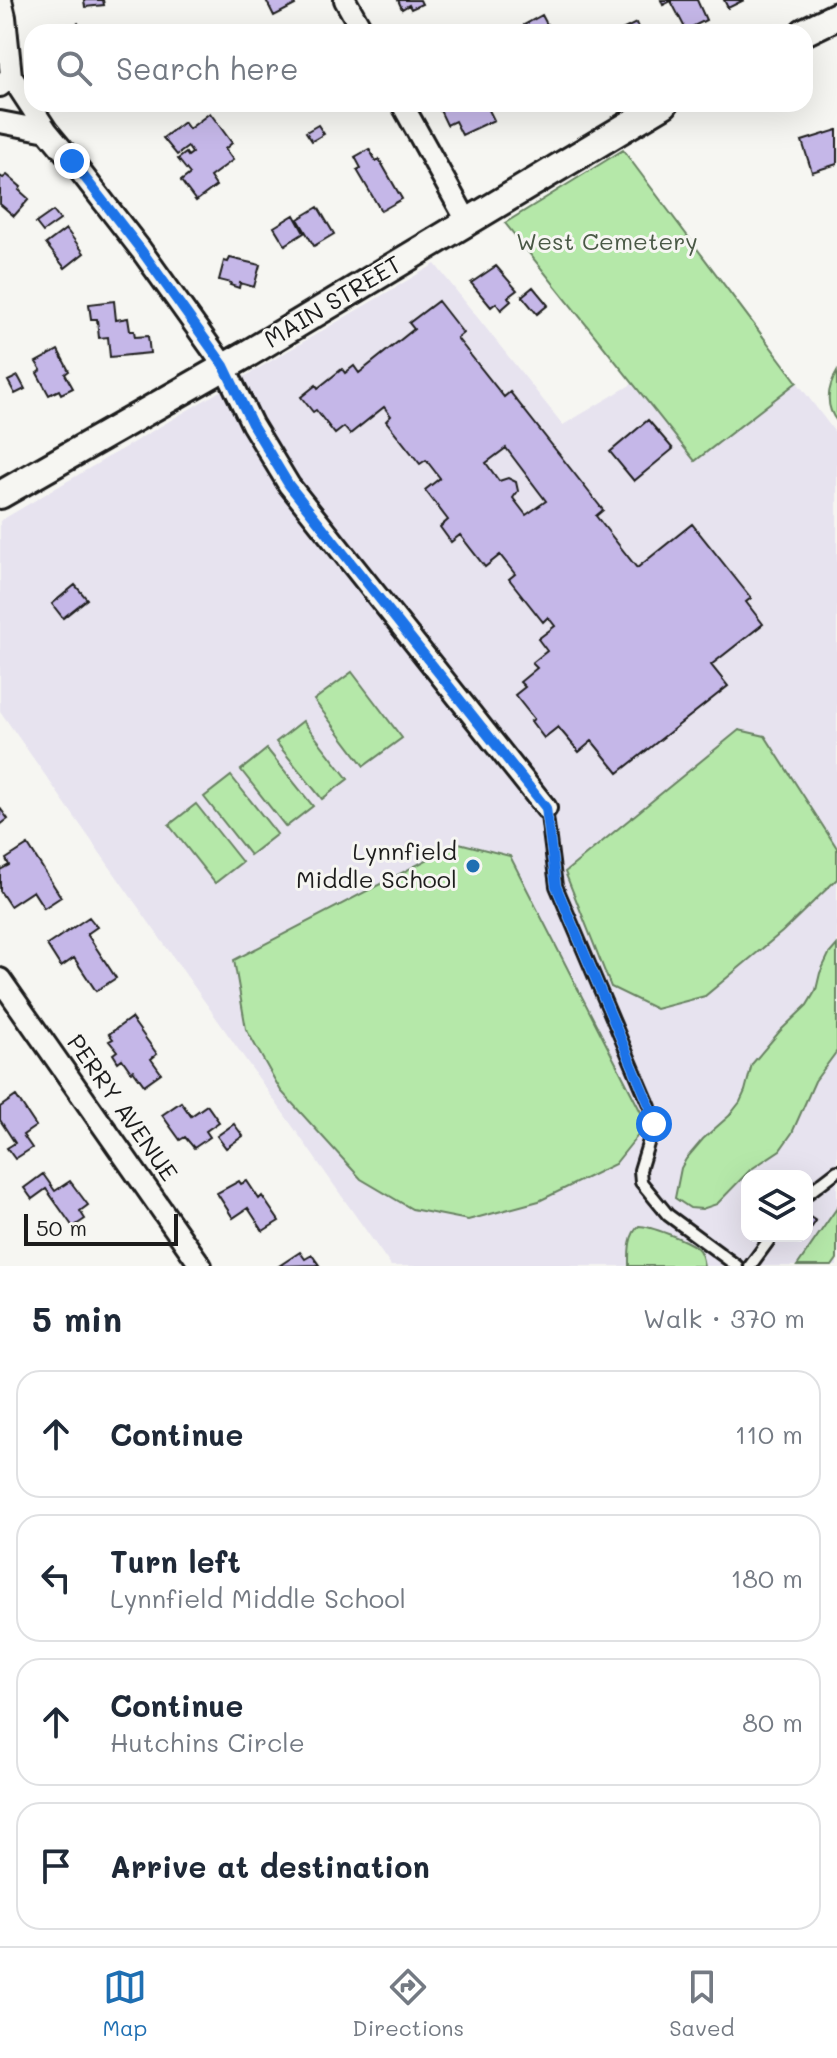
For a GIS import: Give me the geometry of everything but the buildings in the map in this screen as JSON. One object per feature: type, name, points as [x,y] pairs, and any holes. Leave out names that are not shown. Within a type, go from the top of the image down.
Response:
[{"type":"street","points":[[1,0],[5,17],[6,81],[24,103]]},
{"type":"street","points":[[345,0],[358,24]]},
{"type":"street","points":[[813,28],[837,16]]},
{"type":"street","points":[[31,112],[141,250],[224,366],[252,424],[289,485],[546,808]]},
{"type":"street","points":[[406,112],[467,221]]},
{"type":"street","name":"MAIN STREET","points":[[0,495],[224,366],[651,112]]},
{"type":"street","points":[[0,122],[47,131]]},
{"type":"street","name":"PERRY AVENUE","points":[[0,979],[201,1266]]},
{"type":"lane","points":[[546,808],[556,886],[650,1107],[654,1124],[640,1170],[641,1182],[668,1215],[737,1266]]},
{"type":"lane","points":[[813,1189],[837,1171]]},
{"type":"lane","points":[[750,1266],[768,1242]]},
{"type":"shaded area","name":"Lynnfield Middle School","points":[[435,264],[563,425],[632,384],[695,460],[797,382],[837,435],[837,1266],[391,1266],[0,711],[0,521]]},
{"type":"green space","name":"West Cemetery","points":[[623,150],[797,382],[695,461],[505,223]]},
{"type":"green space","points":[[837,372],[837,421],[829,397]]},
{"type":"green space","points":[[352,672],[402,738],[364,766],[314,700]]},
{"type":"green space","points":[[303,721],[348,779],[322,799],[276,742]]},
{"type":"green space","points":[[739,730],[765,736],[837,848],[837,879],[782,932],[705,996],[656,1009],[611,987],[565,872]]},
{"type":"green space","points":[[267,749],[313,806],[286,827],[241,770]]},
{"type":"green space","points":[[231,776],[277,834],[250,855],[204,797]]},
{"type":"green space","points":[[196,804],[242,862],[215,883],[169,825]]},
{"type":"green space","points":[[459,843],[510,856],[647,1124],[615,1164],[539,1201],[468,1220],[412,1209],[361,1179],[281,1091],[246,1029],[234,960]]},
{"type":"green space","points":[[837,945],[837,1051],[815,1081],[792,1133],[780,1150],[750,1170],[741,1170],[741,1179],[717,1204],[702,1209],[690,1208],[675,1198],[681,1168],[703,1139],[740,1102],[752,1064],[807,1005],[829,954]]},
{"type":"green space","points":[[837,1208],[837,1259],[832,1266],[797,1266]]},
{"type":"green space","points":[[639,1226],[660,1231],[697,1248],[704,1266],[629,1266],[631,1239]]},
{"type":"place","name":"Lynnfield Middle School","points":[[473,866]]},
{"type":"route","points":[[72,161],[141,250],[224,366],[252,424],[289,485],[546,808],[556,886],[650,1107],[654,1124]]}]
